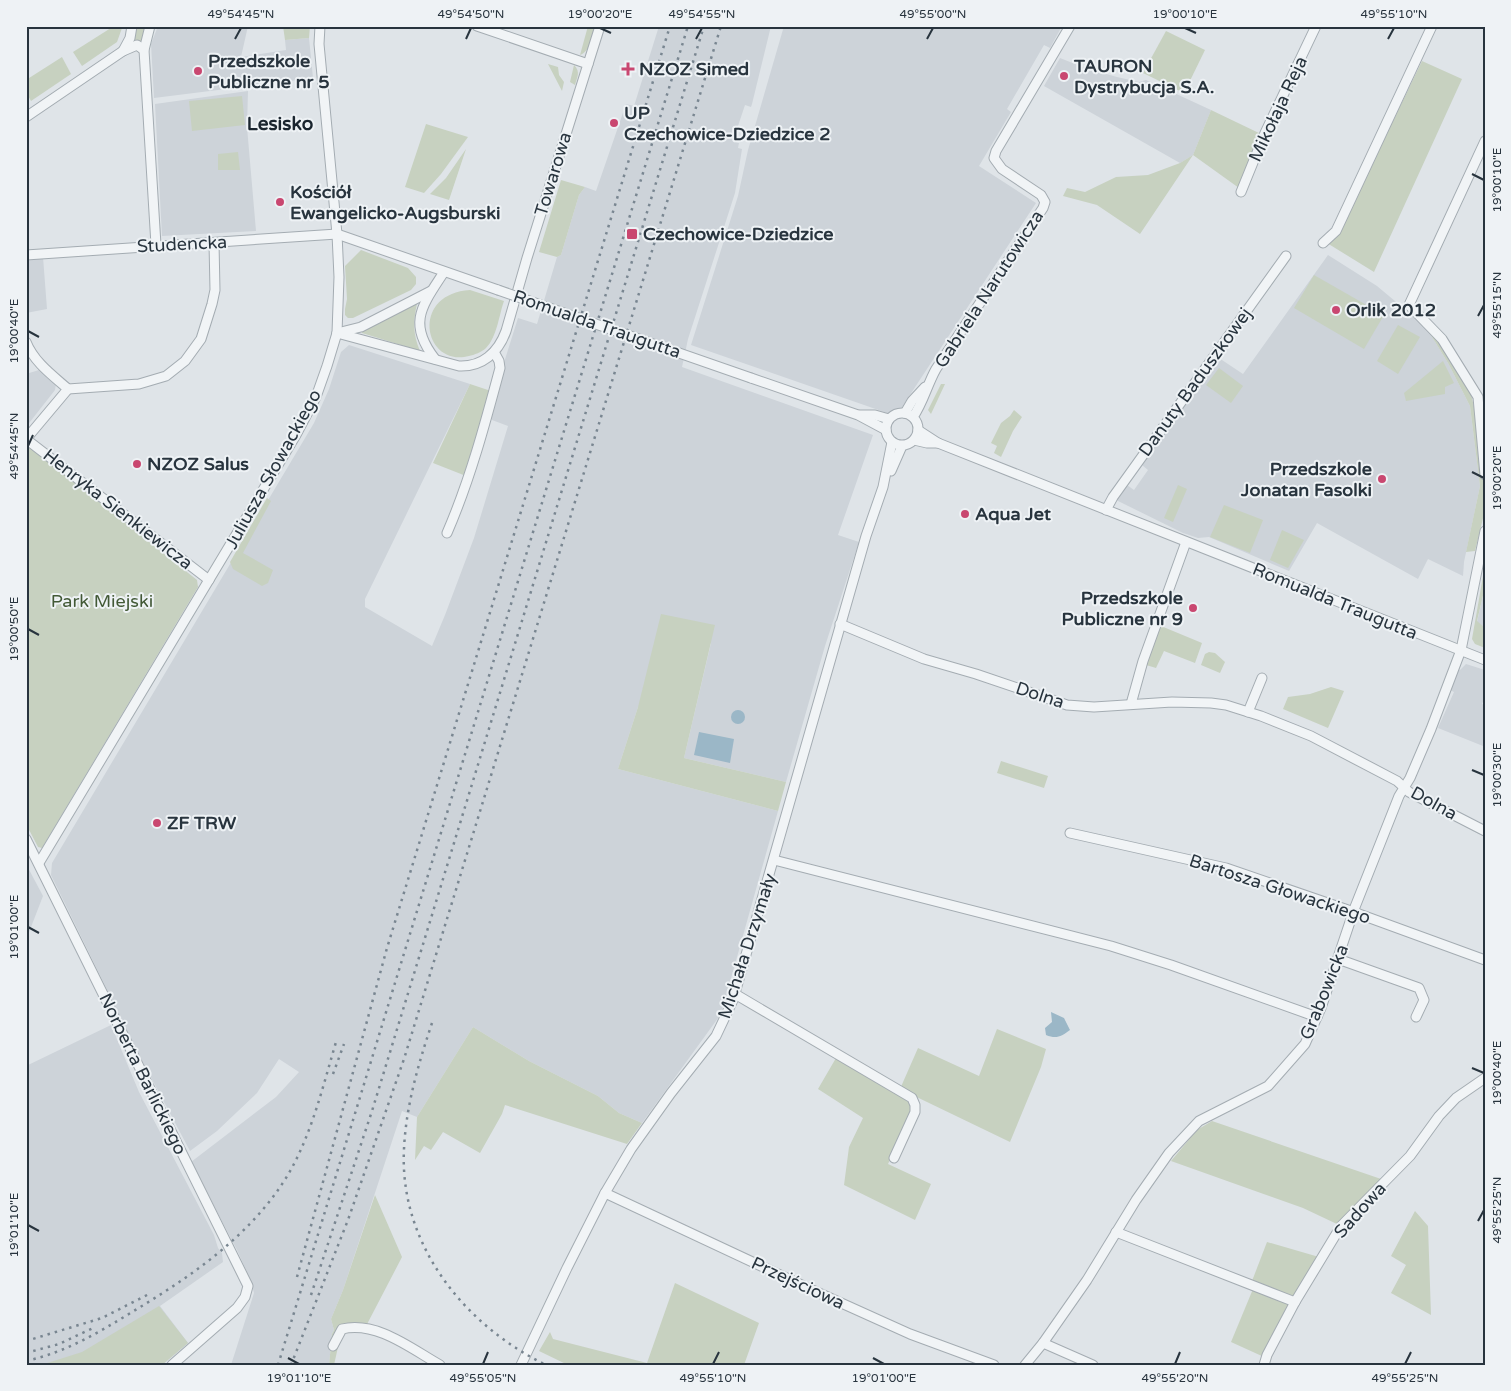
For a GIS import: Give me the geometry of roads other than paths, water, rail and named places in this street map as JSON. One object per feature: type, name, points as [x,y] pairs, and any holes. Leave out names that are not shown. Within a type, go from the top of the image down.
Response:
[{"type":"street","points":[[123,51],[130,38],[132,26]]},
{"type":"street","points":[[150,26],[144,50],[156,245]]},
{"type":"street","name":"Juliusza Słowackiego","points":[[39,863],[296,435],[316,397],[327,366],[337,333],[339,277],[337,234],[319,44],[320,26]]},
{"type":"street","points":[[477,26],[588,64]]},
{"type":"street","name":"Towarowa","points":[[494,352],[503,338],[600,26]]},
{"type":"street","name":"Gabriela Narutowicza","points":[[909,415],[920,406],[927,385],[1043,208],[1045,202],[1041,195],[1002,169],[994,158],[996,151],[1070,26]]},
{"type":"street","name":"Mikołaja Reja","points":[[1241,192],[1265,133],[1316,26]]},
{"type":"street","points":[[1323,243],[1336,231],[1432,26]]},
{"type":"street","points":[[26,117],[123,51],[137,45],[144,50]]},
{"type":"street","points":[[1485,141],[1409,305],[1442,340],[1478,397],[1485,475]]},
{"type":"street","name":"Studencka","points":[[26,255],[337,234]]},
{"type":"street","name":"Romualda Traugutta","points":[[337,234],[858,415]]},
{"type":"street","points":[[26,342],[29,350],[40,364],[68,389],[139,384],[166,376],[185,361],[201,339],[215,290],[214,243]]},
{"type":"street","name":"Danuty Baduszkowej","points":[[1106,510],[1113,497],[1286,256]]},
{"type":"street","points":[[434,359],[426,349],[420,336],[419,322],[422,307],[444,272]]},
{"type":"street","points":[[337,333],[360,327],[431,291]]},
{"type":"street","points":[[337,333],[455,366],[479,364],[494,352],[499,361],[500,368],[484,431],[459,507],[448,533]]},
{"type":"street","points":[[26,439],[68,389]]},
{"type":"street","points":[[902,446],[888,439],[886,430],[889,419],[896,414],[909,415],[916,421],[918,430],[914,440]]},
{"type":"street","points":[[858,415],[875,415],[889,419]]},
{"type":"street","points":[[858,415],[886,430]]},
{"type":"street","name":"Romualda Traugutta","points":[[918,430],[938,443],[1485,660]]},
{"type":"street","name":"Henryka Sienkiewicza","points":[[26,439],[209,580]]},
{"type":"street","points":[[883,487],[902,446],[914,440],[938,443]]},
{"type":"street","points":[[883,487],[892,442]]},
{"type":"street","name":"Michała Drzymały","points":[[521,1365],[605,1193],[631,1149],[671,1093],[716,1036],[727,1016],[774,860],[840,624],[866,536],[883,487]]},
{"type":"street","name":"Grabowicka","points":[[1025,1365],[1043,1343],[1087,1280],[1136,1200],[1169,1153],[1199,1121],[1268,1086],[1305,1044],[1317,1017],[1359,898],[1404,787],[1410,778],[1431,729],[1460,650],[1485,531]]},
{"type":"street","points":[[1131,704],[1143,661],[1186,542]]},
{"type":"street","name":"Dolna","points":[[840,624],[924,659],[976,674],[1067,705],[1094,707],[1131,704],[1211,703],[1226,705],[1248,712],[1311,736],[1398,781],[1409,792],[1485,831]]},
{"type":"street","points":[[1248,712],[1262,678]]},
{"type":"street","name":"Bartosza Głowackiego","points":[[1070,833],[1226,868],[1485,960]]},
{"type":"street","name":"Norberta Barlickiego","points":[[26,839],[246,1282],[247,1293],[237,1308],[172,1365]]},
{"type":"street","points":[[774,860],[1111,946],[1171,965],[1317,1017]]},
{"type":"street","points":[[1338,959],[1419,988],[1424,1000],[1416,1017]]},
{"type":"street","points":[[735,994],[912,1098],[916,1105],[915,1112],[894,1158]]},
{"type":"street","name":"Sadowa","points":[[1264,1365],[1296,1302],[1341,1226],[1410,1156],[1439,1116],[1456,1098],[1485,1078]]},
{"type":"street","name":"Przejściowa","points":[[605,1193],[910,1334],[994,1365]]},
{"type":"street","points":[[1116,1232],[1296,1302]]},
{"type":"street","points":[[333,1346],[342,1329],[355,1326],[379,1331],[440,1365]]},
{"type":"street","points":[[1043,1343],[1093,1365]]},
{"type":"water","points":[[735,710],[741,710],[745,717],[741,724],[735,724],[731,720],[731,714]]},
{"type":"water","points":[[699,732],[734,739],[730,763],[694,755]]},
{"type":"water","points":[[1051,1012],[1064,1018],[1070,1030],[1058,1037],[1046,1035],[1045,1028],[1052,1022]]},
{"type":"railway","points":[[297,1277],[387,948],[670,26]]},
{"type":"railway","points":[[278,1365],[688,26]]},
{"type":"railway","points":[[311,1295],[372,1111],[704,26]]},
{"type":"railway","points":[[291,1365],[348,1220],[404,1059],[721,26]]},
{"type":"railway","points":[[432,1023],[413,1086],[405,1133],[405,1184],[413,1217],[425,1249],[442,1278],[464,1304],[489,1328],[516,1348],[546,1365]]},
{"type":"railway","points":[[26,1361],[81,1341],[177,1284],[220,1252],[258,1215],[274,1195],[297,1158],[316,1109],[336,1042]]},
{"type":"railway","points":[[333,1074],[344,1044]]},
{"type":"railway","points":[[26,1341],[102,1318],[149,1294]]},
{"type":"railway","points":[[26,1353],[59,1344],[93,1328]]},
{"type":"place","name":"NZOZ Simed","points":[[628,69]]},
{"type":"place","name":"Przedszkole Publiczne nr 5","points":[[198,71]]},
{"type":"place","name":"TAURON Dystrybucja S.A.","points":[[1064,76]]},
{"type":"place","name":"UP Czechowice-Dziedzice 2","points":[[614,123]]},
{"type":"place","name":"Kościół Ewangelicko-Augsburski","points":[[280,202]]},
{"type":"place","name":"Czechowice-Dziedzice","points":[[632,234]]},
{"type":"place","name":"Orlik 2012","points":[[1336,310]]},
{"type":"place","name":"NZOZ Salus","points":[[137,464]]},
{"type":"place","name":"Przedszkole Jonatan Fasolki","points":[[1382,479]]},
{"type":"place","name":"Aqua Jet","points":[[965,514]]},
{"type":"place","name":"Przedszkole Publiczne nr 9","points":[[1193,608]]},
{"type":"place","name":"ZF TRW","points":[[157,823]]},
{"type":"district","name":"Lesisko","points":[[280,123]]},
{"type":"park label","name":"Park Miejski","points":[[102,601]]}]
